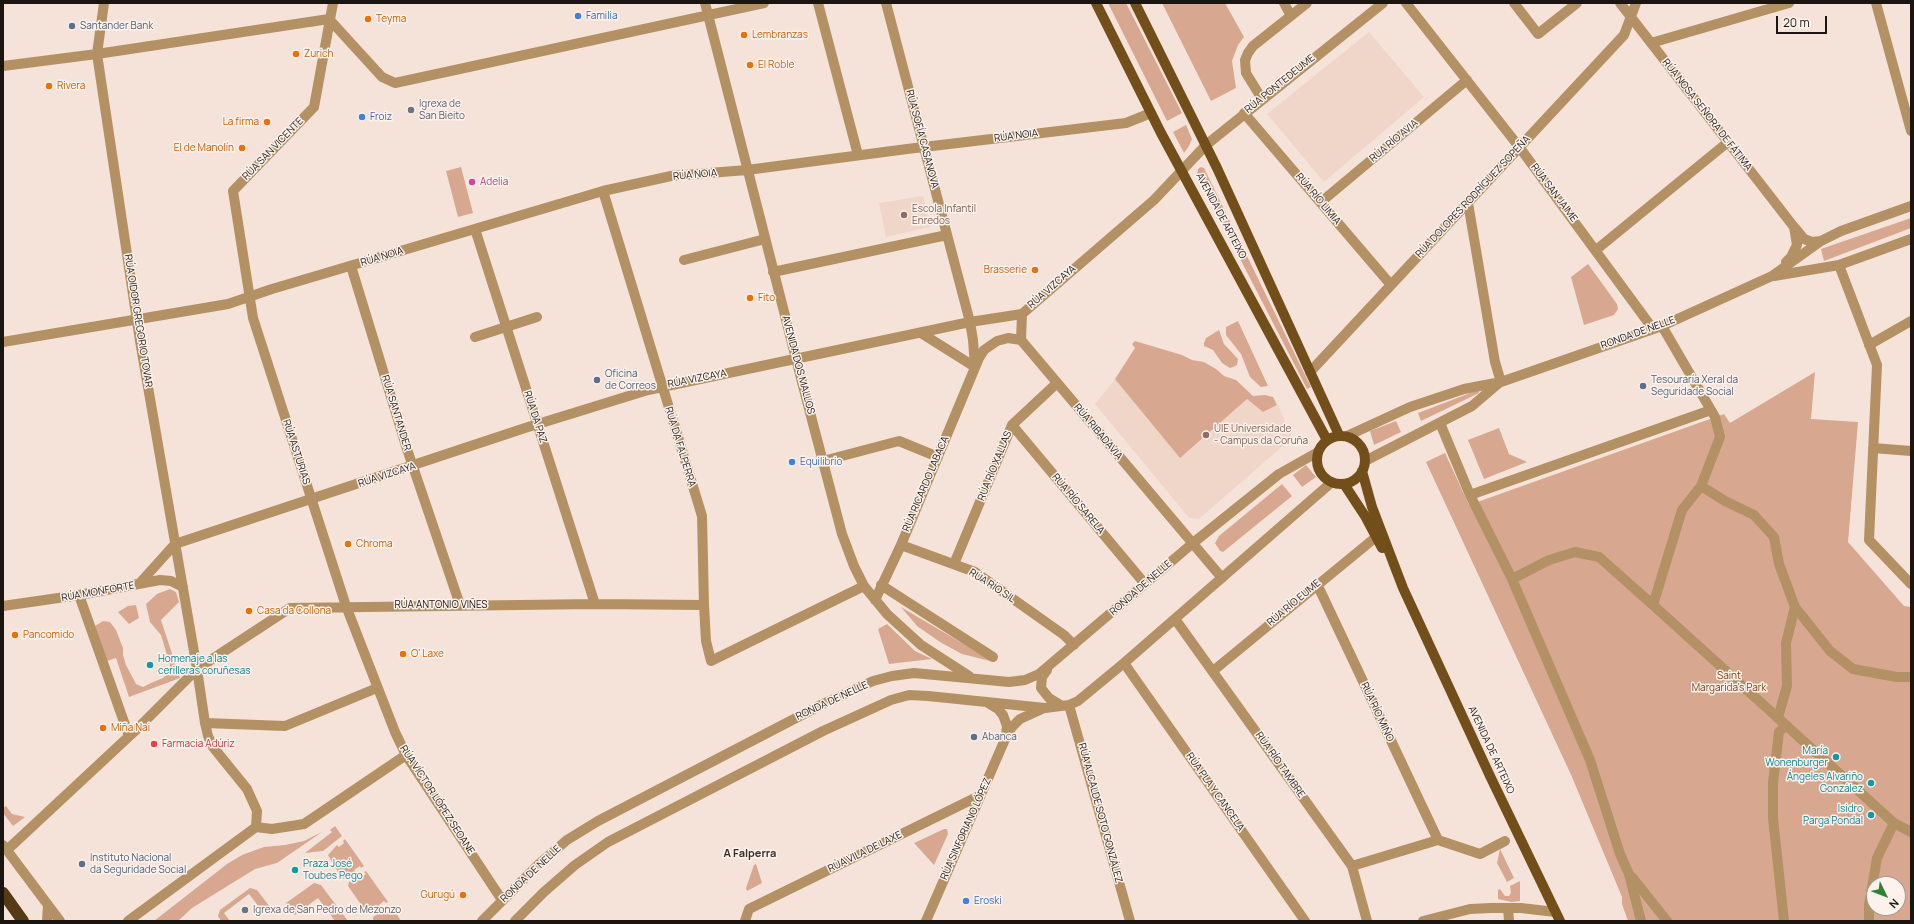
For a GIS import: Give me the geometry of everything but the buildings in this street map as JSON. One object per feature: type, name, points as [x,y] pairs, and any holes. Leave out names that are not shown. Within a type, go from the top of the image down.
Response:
[{"type":"highway","points":[[3,893],[23,921]]},
{"type":"main road","name":"AVENIDA DE ARTEIXO","points":[[1096,3],[1151,113],[1327,440]]},
{"type":"main road","name":"AVENIDA DE ARTEIXO","points":[[1135,3],[1206,145],[1310,372],[1343,436]]},
{"type":"main road","points":[[1343,436],[1354,440],[1360,445],[1364,453],[1365,461],[1362,471],[1357,477],[1344,484],[1332,482],[1326,479],[1318,467],[1318,452],[1327,440],[1343,436]]},
{"type":"main road","name":"AVENIDA DE ARTEIXO","points":[[1362,471],[1372,507],[1403,588]]},
{"type":"main road","name":"AVENIDA DE ARTEIXO","points":[[1344,484],[1376,537],[1403,588],[1557,916]]},
{"type":"street","name":"RÚA OIDOR GREGORIO TOVAR","points":[[104,3],[97,54],[137,320],[198,669],[205,723],[210,742],[247,789],[257,811],[256,827]]},
{"type":"street","name":"RÚA SAN VICENTE","points":[[251,296],[233,191],[314,107],[333,3]]},
{"type":"street","name":"AVENIDA DOS MALLOS","points":[[705,3],[773,272],[842,534],[854,566],[864,586],[887,614],[921,645],[972,678]]},
{"type":"street","points":[[3,66],[97,54],[330,19],[382,77],[395,83],[764,3]]},
{"type":"street","points":[[818,3],[858,155]]},
{"type":"street","name":"RÚA SOFÍA CASANOVA","points":[[886,3],[970,322]]},
{"type":"street","points":[[1284,3],[1290,16]]},
{"type":"street","points":[[1262,98],[1246,73],[1245,60],[1253,46],[1307,3]]},
{"type":"street","name":"RÚA PONTEDEUME","points":[[1182,170],[1206,145],[1244,113],[1382,3]]},
{"type":"street","name":"RÚA SAN JAIME","points":[[1406,3],[1520,148],[1596,250],[1657,327],[1713,414],[1720,437],[1700,486],[1682,510],[1653,605]]},
{"type":"street","points":[[1514,3],[1538,34],[1577,3]]},
{"type":"street","name":"RÚA NOSA SEÑORA DE FÁTIMA","points":[[1620,3],[1804,239],[1812,242],[1821,240]]},
{"type":"street","name":"RÚA DOLORES RODRÍGUEZ SOPEÑA","points":[[1310,372],[1624,35],[1636,3]]},
{"type":"street","points":[[1651,43],[1789,3]]},
{"type":"street","points":[[1876,3],[1911,132]]},
{"type":"street","name":"RÚA RÍO AVIA","points":[[1320,202],[1466,80]]},
{"type":"street","name":"RÚA NOIA","points":[[3,342],[228,304],[603,191],[671,176],[747,170],[858,155],[1126,123],[1151,113]]},
{"type":"street","name":"RÚA RÍO LIMIA","points":[[1244,113],[1391,285]]},
{"type":"street","points":[[1596,250],[1728,142]]},
{"type":"street","name":"RÚA VIZCAYA","points":[[175,544],[312,500],[537,424],[661,386],[796,360],[970,322],[1022,314],[1154,200],[1182,170]]},
{"type":"street","name":"RÚA DA FALPERRA","points":[[603,191],[661,386],[702,516],[706,641],[711,661],[864,586]]},
{"type":"street","points":[[1468,203],[1495,362],[1501,382]]},
{"type":"street","name":"RONDA DE NELLE","points":[[1343,436],[1418,404],[1464,389],[1501,382],[1657,327],[1772,276],[1821,240],[1910,205]]},
{"type":"street","points":[[1772,276],[1791,257],[1797,245],[1794,226]]},
{"type":"street","name":"RÚA DA PAZ","points":[[475,229],[595,604]]},
{"type":"street","points":[[773,272],[947,235]]},
{"type":"street","name":"RONDA DE NELLE","points":[[1772,276],[1839,265],[1911,239]]},
{"type":"street","points":[[684,260],[765,240]]},
{"type":"street","points":[[1839,265],[1877,365],[1868,540],[1911,584]]},
{"type":"street","name":"RÚA SANTANDER","points":[[351,266],[413,466],[460,605]]},
{"type":"street","name":"RÚA ASTURIAS","points":[[251,296],[253,318],[346,606]]},
{"type":"street","points":[[1021,340],[1022,314]]},
{"type":"street","points":[[475,337],[537,317]]},
{"type":"street","points":[[1869,345],[1911,321]]},
{"type":"street","name":"RÚA RICARDO LABACA","points":[[970,322],[974,340],[975,367]]},
{"type":"street","points":[[921,333],[975,367]]},
{"type":"street","name":"RÚA RICARDO LABACA","points":[[875,600],[900,545],[975,367],[984,350],[997,341],[1008,338],[1021,340]]},
{"type":"street","name":"RÚA RIBADAVIA","points":[[1021,340],[1193,543]]},
{"type":"street","name":"RONDA DE NELLE","points":[[1365,461],[1472,406],[1501,382]]},
{"type":"street","name":"RÚA RÍO XALLAS","points":[[954,564],[1012,425],[1057,383]]},
{"type":"street","points":[[1470,495],[1713,414]]},
{"type":"street","points":[[1440,423],[1470,495],[1512,579],[1590,760],[1620,854],[1630,874],[1667,921]]},
{"type":"street","name":"RÚA RÍO SARELA","points":[[1012,425],[1145,584]]},
{"type":"street","points":[[823,461],[898,441],[938,456]]},
{"type":"street","points":[[1872,448],[1911,451]]},
{"type":"street","name":"RONDA DE NELLE","points":[[482,921],[544,860],[568,840],[598,821],[830,700],[873,681],[892,676],[914,673],[1009,682],[1025,680],[1039,674],[1193,543],[1279,474],[1318,452]]},
{"type":"street","points":[[515,921],[544,892],[575,865],[608,842],[823,731],[891,700],[909,695],[985,701],[1045,708],[1066,706],[1086,696],[1332,482]]},
{"type":"street","points":[[1700,486],[1725,501],[1754,515],[1774,537],[1779,564],[1795,607],[1830,650],[1853,669],[1896,677],[1911,677]]},
{"type":"street","name":"RÚA RÍO EUME","points":[[1213,671],[1376,537]]},
{"type":"street","points":[[1193,543],[1222,578]]},
{"type":"street","name":"RÚA MONFORTE","points":[[3,606],[79,595],[139,584],[175,544]]},
{"type":"street","name":"RÚA RÍO SIL","points":[[900,545],[975,572],[1064,635],[1074,645]]},
{"type":"street","points":[[1512,579],[1549,560],[1575,552],[1598,557],[1894,823],[1911,832]]},
{"type":"street","points":[[139,584],[160,580],[171,581],[183,587]]},
{"type":"street","name":"RÚA RÍO MIÑO","points":[[1317,584],[1438,840]]},
{"type":"street","points":[[882,585],[993,657]]},
{"type":"street","points":[[79,595],[129,736]]},
{"type":"street","name":"RÚA ANTONIO VIÑES","points":[[5,847],[129,736],[198,669],[290,608],[346,606],[595,604],[704,605]]},
{"type":"street","name":"RÚA VÍCTOR LÓPEZ SEOANE","points":[[346,606],[376,688],[406,755],[502,900]]},
{"type":"street","points":[[1778,718],[1787,686],[1786,643],[1795,607]]},
{"type":"street","name":"RÚA RÍO TAMBRE","points":[[1175,619],[1352,866],[1367,921]]},
{"type":"street","name":"RÚA PLA Y CANCELA","points":[[1124,664],[1305,921]]},
{"type":"street","points":[[1050,665],[1042,677],[1041,688],[1049,698],[1066,706]]},
{"type":"street","points":[[205,723],[285,726],[376,688]]},
{"type":"street","name":"RÚA SINFORIANO LÓPEZ","points":[[985,701],[998,709],[1003,715],[1007,726],[1006,737]]},
{"type":"street","name":"RÚA ALCALDE SOTO GONZÁLEZ","points":[[1066,706],[1130,921]]},
{"type":"street","name":"RÚA SINFORIANO LÓPEZ","points":[[926,921],[1006,737],[1012,727],[1020,719],[1045,708]]},
{"type":"street","points":[[1784,921],[1773,818],[1773,783],[1779,732],[1786,725]]},
{"type":"street","points":[[128,921],[256,827],[272,829],[304,824],[406,755]]},
{"type":"street","name":"RÚA VILA DE LAXE","points":[[745,921],[749,909],[981,795]]},
{"type":"street","points":[[1869,921],[1869,905],[1878,858],[1894,823]]},
{"type":"street","points":[[1352,866],[1438,840],[1480,854],[1505,841]]},
{"type":"street","points":[[5,847],[60,921]]},
{"type":"street","points":[[1630,874],[1641,921]]},
{"type":"street","points":[[47,921],[48,905]]},
{"type":"street","points":[[1508,908],[1509,921]]},
{"type":"street","points":[[1423,921],[1470,909],[1508,908],[1557,916]]},
{"type":"shaded area","points":[[1369,32],[1424,97],[1324,182],[1267,114]]},
{"type":"shaded area","name":"Escola Infantil Enredos","points":[[923,196],[931,227],[886,237],[879,203]]},
{"type":"shaded area","name":"UIE Universidade - Campus da Coruña","points":[[1135,348],[1247,399],[1263,412],[1278,405],[1292,438],[1199,519],[1189,518],[1095,404],[1118,376]]},
{"type":"green space","points":[[1108,3],[1126,3],[1182,113],[1167,121]]},
{"type":"green space","points":[[1162,3],[1225,3],[1244,37],[1238,45],[1232,61],[1236,88],[1211,101]]},
{"type":"green space","points":[[1186,125],[1192,139],[1184,153],[1173,132]]},
{"type":"green space","points":[[461,167],[473,213],[458,217],[446,171]]},
{"type":"green space","points":[[1201,167],[1204,168],[1311,387],[1307,389],[1197,175],[1198,169]]},
{"type":"green space","points":[[1911,218],[1911,228],[1824,261],[1821,249]]},
{"type":"green space","points":[[1588,264],[1617,304],[1618,309],[1614,315],[1584,325],[1571,277]]},
{"type":"green space","points":[[1238,321],[1268,386],[1261,387],[1250,377],[1241,354],[1226,335],[1226,327]]},
{"type":"green space","points":[[1219,330],[1224,344],[1238,359],[1237,365],[1230,368],[1222,363],[1213,350],[1204,346],[1206,338]]},
{"type":"green space","points":[[1135,341],[1182,355],[1192,360],[1204,362],[1224,376],[1236,380],[1253,396],[1265,395],[1273,397],[1277,405],[1263,412],[1247,399],[1180,458],[1115,379],[1135,348],[1132,344]]},
{"type":"green space","name":"Saint Margarida's Park","points":[[1815,372],[1811,419],[1858,422],[1848,542],[1904,606],[1911,607],[1911,921],[1628,921],[1622,904],[1622,897],[1572,777],[1426,462],[1445,453],[1469,505],[1724,414],[1730,423]]},
{"type":"green space","points":[[1478,390],[1479,393],[1421,421],[1418,413]]},
{"type":"green space","points":[[1396,421],[1401,432],[1374,445],[1370,431]]},
{"type":"green space","points":[[1499,428],[1509,454],[1527,462],[1484,479],[1468,440]]},
{"type":"green space","points":[[1306,465],[1316,477],[1302,487],[1293,475]]},
{"type":"green space","points":[[1282,484],[1292,496],[1223,552],[1220,551],[1215,543],[1219,536]]},
{"type":"green space","points":[[170,589],[176,592],[179,602],[161,620],[180,678],[129,697],[116,658],[107,661],[95,626],[103,621],[110,622],[116,630],[123,648],[123,655],[126,665],[136,684],[143,687],[163,678],[168,673],[170,665],[161,635],[150,622],[146,604],[157,594]]},
{"type":"green space","points":[[136,605],[139,618],[129,624],[118,612],[128,606]]},
{"type":"green space","points":[[901,607],[994,662],[962,654],[940,642],[917,626]]},
{"type":"green space","points":[[887,624],[915,651],[932,659],[889,664],[878,629]]},
{"type":"green space","points":[[6,806],[12,814],[25,817],[13,826],[3,813],[3,808]]},
{"type":"green space","points":[[335,826],[342,836],[323,851],[305,853],[332,832],[330,830]]},
{"type":"green space","points":[[947,829],[948,834],[934,865],[914,843]]},
{"type":"green space","points":[[322,832],[277,863],[255,869],[192,908],[178,921],[154,921],[227,864],[242,855],[264,847],[304,841]]},
{"type":"green space","points":[[345,839],[364,866],[361,868],[360,866],[354,870],[356,872],[345,879],[341,877],[328,855],[337,845],[339,847],[344,843],[343,841]]},
{"type":"green space","points":[[1500,849],[1514,878],[1507,882],[1497,863]]},
{"type":"green space","points":[[756,864],[762,883],[747,891],[746,888],[754,865]]},
{"type":"green space","points":[[366,871],[388,902],[386,903],[384,901],[379,905],[380,907],[370,914],[367,913],[348,886],[349,882],[359,876],[360,878],[366,874],[364,872]]},
{"type":"green space","points":[[1520,881],[1520,901],[1512,902],[1498,899],[1498,890],[1500,889],[1505,896],[1509,896],[1511,893],[1510,886]]},
{"type":"green space","points":[[314,883],[321,885],[348,921],[335,921],[318,898],[295,915],[286,903]]},
{"type":"green space","points":[[250,888],[257,890],[270,907],[263,912],[249,894],[224,913],[230,921],[221,921],[218,916],[220,910]]},
{"type":"green space","points":[[391,905],[401,921],[373,921],[373,917],[383,910],[385,912],[390,909],[389,907]]},
{"type":"place","name":"Familia","points":[[578,16]]},
{"type":"place","name":"Teyma","points":[[368,19]]},
{"type":"place","name":"Santander Bank","points":[[72,26]]},
{"type":"place","name":"Lembranzas","points":[[744,35]]},
{"type":"place","name":"Zurich","points":[[296,54]]},
{"type":"place","name":"El Roble","points":[[750,65]]},
{"type":"place","name":"Rivera","points":[[49,86]]},
{"type":"place","name":"Igrexa de San Bieito","points":[[411,110]]},
{"type":"place","name":"Froiz","points":[[362,117]]},
{"type":"place","name":"La firma","points":[[267,122]]},
{"type":"place","name":"El de Manolín","points":[[242,148]]},
{"type":"place","name":"Adelia","points":[[472,182]]},
{"type":"place","name":"Escola Infantil Enredos","points":[[904,215]]},
{"type":"place","name":"Brasserie","points":[[1035,270]]},
{"type":"place","name":"Fito","points":[[750,298]]},
{"type":"place","name":"Oficina de Correos","points":[[597,380]]},
{"type":"place","name":"Tesouraría Xeral da Seguridade Social","points":[[1643,386]]},
{"type":"place","name":"UIE Universidade - Campus da Coruña","points":[[1206,435]]},
{"type":"place","name":"Equilibrio","points":[[792,462]]},
{"type":"place","name":"Chroma","points":[[348,544]]},
{"type":"place","name":"Casa da Collona","points":[[249,611]]},
{"type":"place","name":"Pancomido","points":[[15,635]]},
{"type":"place","name":"O' Laxe","points":[[403,654]]},
{"type":"place","name":"Homenaje a las cerilleras coruñesas","points":[[150,665]]},
{"type":"place","name":"Miña Nai","points":[[103,728]]},
{"type":"place","name":"Abanca","points":[[974,737]]},
{"type":"place","name":"Farmacia Adúriz","points":[[154,744]]},
{"type":"place","name":"María Wonenburger","points":[[1836,757]]},
{"type":"place","name":"Ángeles Alvariño González","points":[[1871,783]]},
{"type":"place","name":"Isidro Parga Pondal","points":[[1871,815]]},
{"type":"place","name":"Instituto Nacional da Seguridade Social","points":[[82,864]]},
{"type":"place","name":"Praza José Toubes Pego","points":[[295,870]]},
{"type":"place","name":"Gurugú","points":[[463,895]]},
{"type":"place","name":"Eroski","points":[[966,901]]},
{"type":"place","name":"Igrexa de San Pedro de Mezonzo","points":[[245,910]]},
{"type":"district","name":"A Falperra","points":[[750,854]]}]
